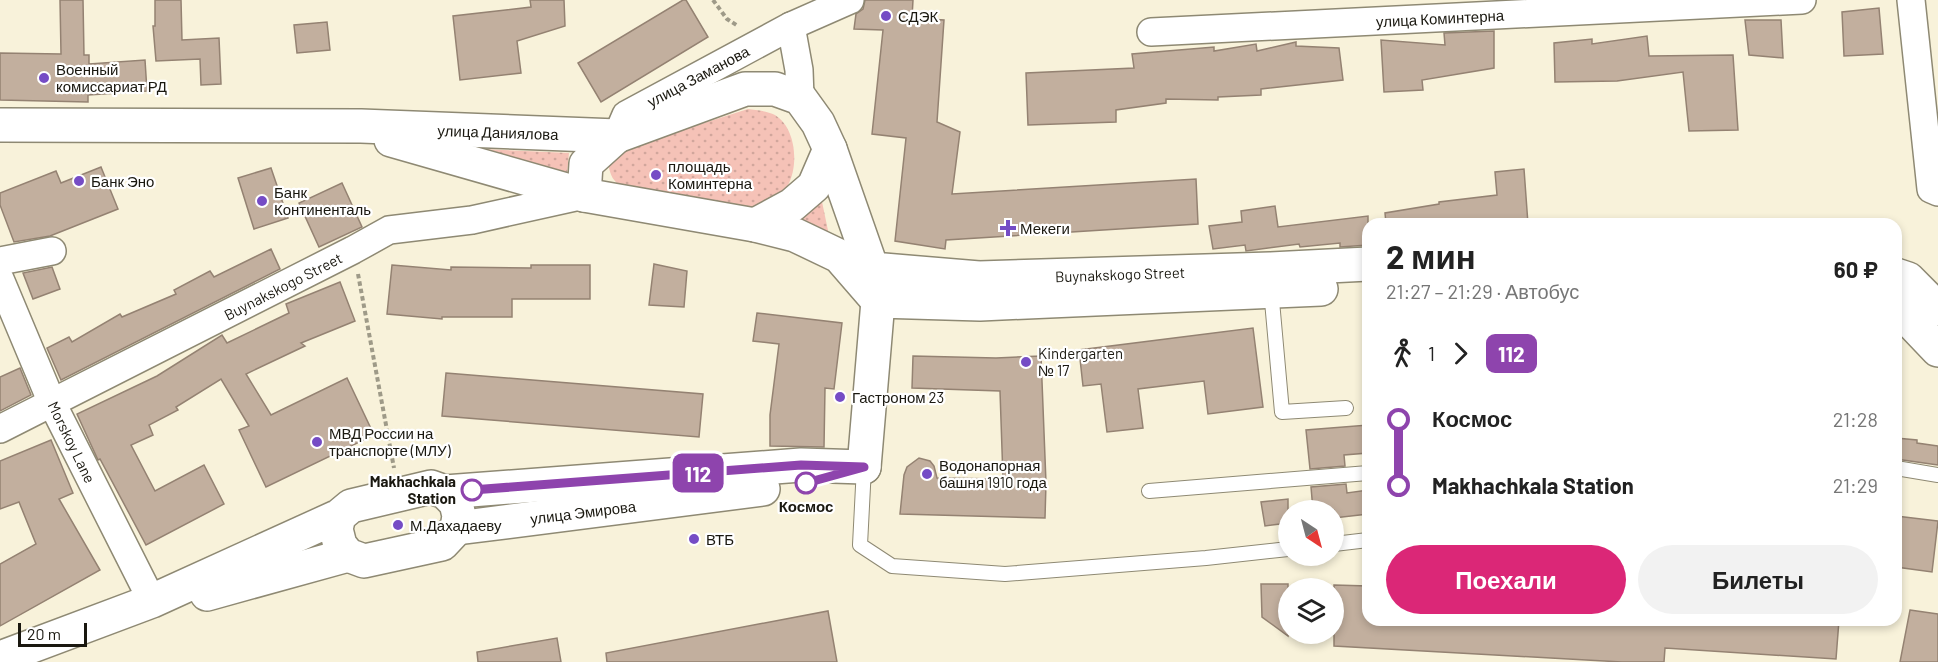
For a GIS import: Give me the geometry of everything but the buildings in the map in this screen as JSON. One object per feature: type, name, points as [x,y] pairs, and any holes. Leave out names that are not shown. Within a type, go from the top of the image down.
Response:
[{"type":"main road","name":"улица Даниялова","points":[[0,125],[361,126],[617,136],[745,89],[775,89],[800,98]]},
{"type":"main road","points":[[800,98],[818,123],[830,149],[872,269],[878,301],[864,467]]},
{"type":"main road","name":"улица Даниялова","points":[[0,134],[362,131],[584,195],[755,225],[795,235],[839,256],[878,301]]},
{"type":"main road","points":[[584,195],[586,164],[617,136]]},
{"type":"main road","points":[[755,225],[792,205],[814,186],[830,149]]},
{"type":"main road","name":"Buynakskogo Street","points":[[878,301],[980,304],[1271,281],[1362,265]]},
{"type":"main road","name":"Buynakskogo Street","points":[[872,269],[979,278],[1271,281],[1362,286]]},
{"type":"main road","points":[[1902,278],[1908,279],[1938,309]]},
{"type":"main road","points":[[1902,312],[1938,350]]},
{"type":"main road","name":"улица Эмирова","points":[[152,601],[339,516],[351,506],[431,487],[445,492],[801,465],[864,467]]},
{"type":"main road","name":"улица Эмирова","points":[[457,528],[806,483],[864,467]]},
{"type":"main road","points":[[339,516],[336,529],[340,545],[348,555],[364,561],[442,544],[457,528],[459,516],[456,503],[445,492]]},
{"type":"main road","points":[[0,658],[152,601],[207,594],[348,555]]},
{"type":"street","name":"улица Заманова","points":[[617,136],[626,114],[791,26],[850,0]]},
{"type":"street","name":"улица Коминтерна","points":[[1151,32],[1624,5],[1802,0]]},
{"type":"street","points":[[1911,0],[1934,191]]},
{"type":"street","points":[[791,26],[800,98]]},
{"type":"street","name":"Buynakskogo Street","points":[[0,429],[353,250],[388,230],[472,220],[584,195]]},
{"type":"street","points":[[0,261],[52,251]]},
{"type":"street","name":"Morskoy Lane","points":[[0,279],[52,403],[152,601]]},
{"type":"lane","points":[[1271,281],[1282,412],[1346,408]]},
{"type":"lane","points":[[864,467],[860,545],[892,566],[1005,574],[1278,550]]},
{"type":"lane","points":[[1902,469],[1938,475]]},
{"type":"lane","points":[[1149,491],[1362,473]]},
{"type":"lane","points":[[1344,543],[1362,541]]},
{"type":"path","points":[[713,0],[727,19],[760,42]]},
{"type":"path","points":[[353,250],[399,494]]},
{"type":"shaded area","points":[[748,109],[775,115],[787,129],[794,147],[794,167],[788,185],[771,201],[749,209],[623,187],[612,178],[608,163],[619,150]]},
{"type":"shaded area","points":[[458,148],[569,153],[567,174]]},
{"type":"shaded area","points":[[821,197],[830,240],[787,219]]},
{"type":"bus line","name":"112","points":[[472,490],[801,465],[864,467],[806,483]]},
{"type":"place","name":"СДЭК","points":[[886,16]]},
{"type":"place","name":"Военный комиссариат РД","points":[[44,78]]},
{"type":"place","name":"площадь Коминтерна","points":[[656,175]]},
{"type":"place","name":"Банк Эно","points":[[79,181]]},
{"type":"place","name":"Банк Континенталь","points":[[262,201]]},
{"type":"place","name":"Мекеги","points":[[1008,228]]},
{"type":"place","name":"Kindergarten № 17","points":[[1026,362]]},
{"type":"place","name":"Гастроном 23","points":[[840,397]]},
{"type":"place","name":"МВД России на транспорте (МЛУ)","points":[[317,442]]},
{"type":"place","name":"Водонапорная башня 1910 года","points":[[927,474]]},
{"type":"place","name":"Космос","points":[[806,483]]},
{"type":"place","name":"Makhachkala Station","points":[[472,490]]},
{"type":"place","name":"М.Дахадаеву","points":[[398,525]]},
{"type":"place","name":"ВТБ","points":[[694,539]]}]
